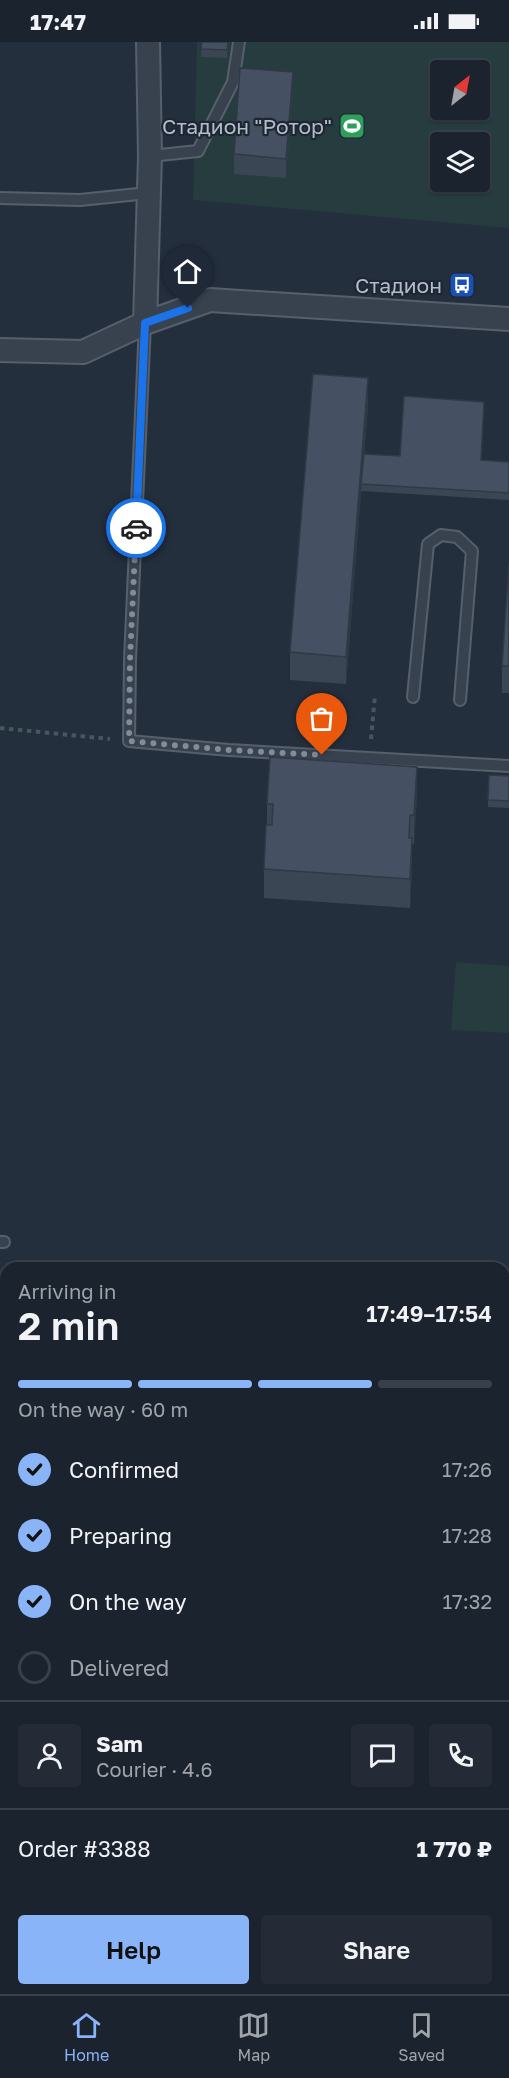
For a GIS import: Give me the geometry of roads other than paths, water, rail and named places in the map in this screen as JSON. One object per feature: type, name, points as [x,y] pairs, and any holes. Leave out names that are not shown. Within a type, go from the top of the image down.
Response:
[{"type":"street","points":[[145,323],[150,156],[148,42]]},
{"type":"street","points":[[0,350],[83,352],[145,323],[210,300],[509,319]]},
{"type":"lane","points":[[150,156],[198,151],[233,82],[239,42]]},
{"type":"lane","points":[[0,198],[80,201],[148,193]]},
{"type":"lane","points":[[145,323],[130,648],[129,741],[229,750],[509,766]]},
{"type":"lane","points":[[412,697],[428,544],[441,535],[456,537],[472,551],[460,700]]},
{"type":"place","name":"Стадион \"Ротор\"","points":[[352,126]]},
{"type":"place","name":"Стадион","points":[[462,285]]}]
